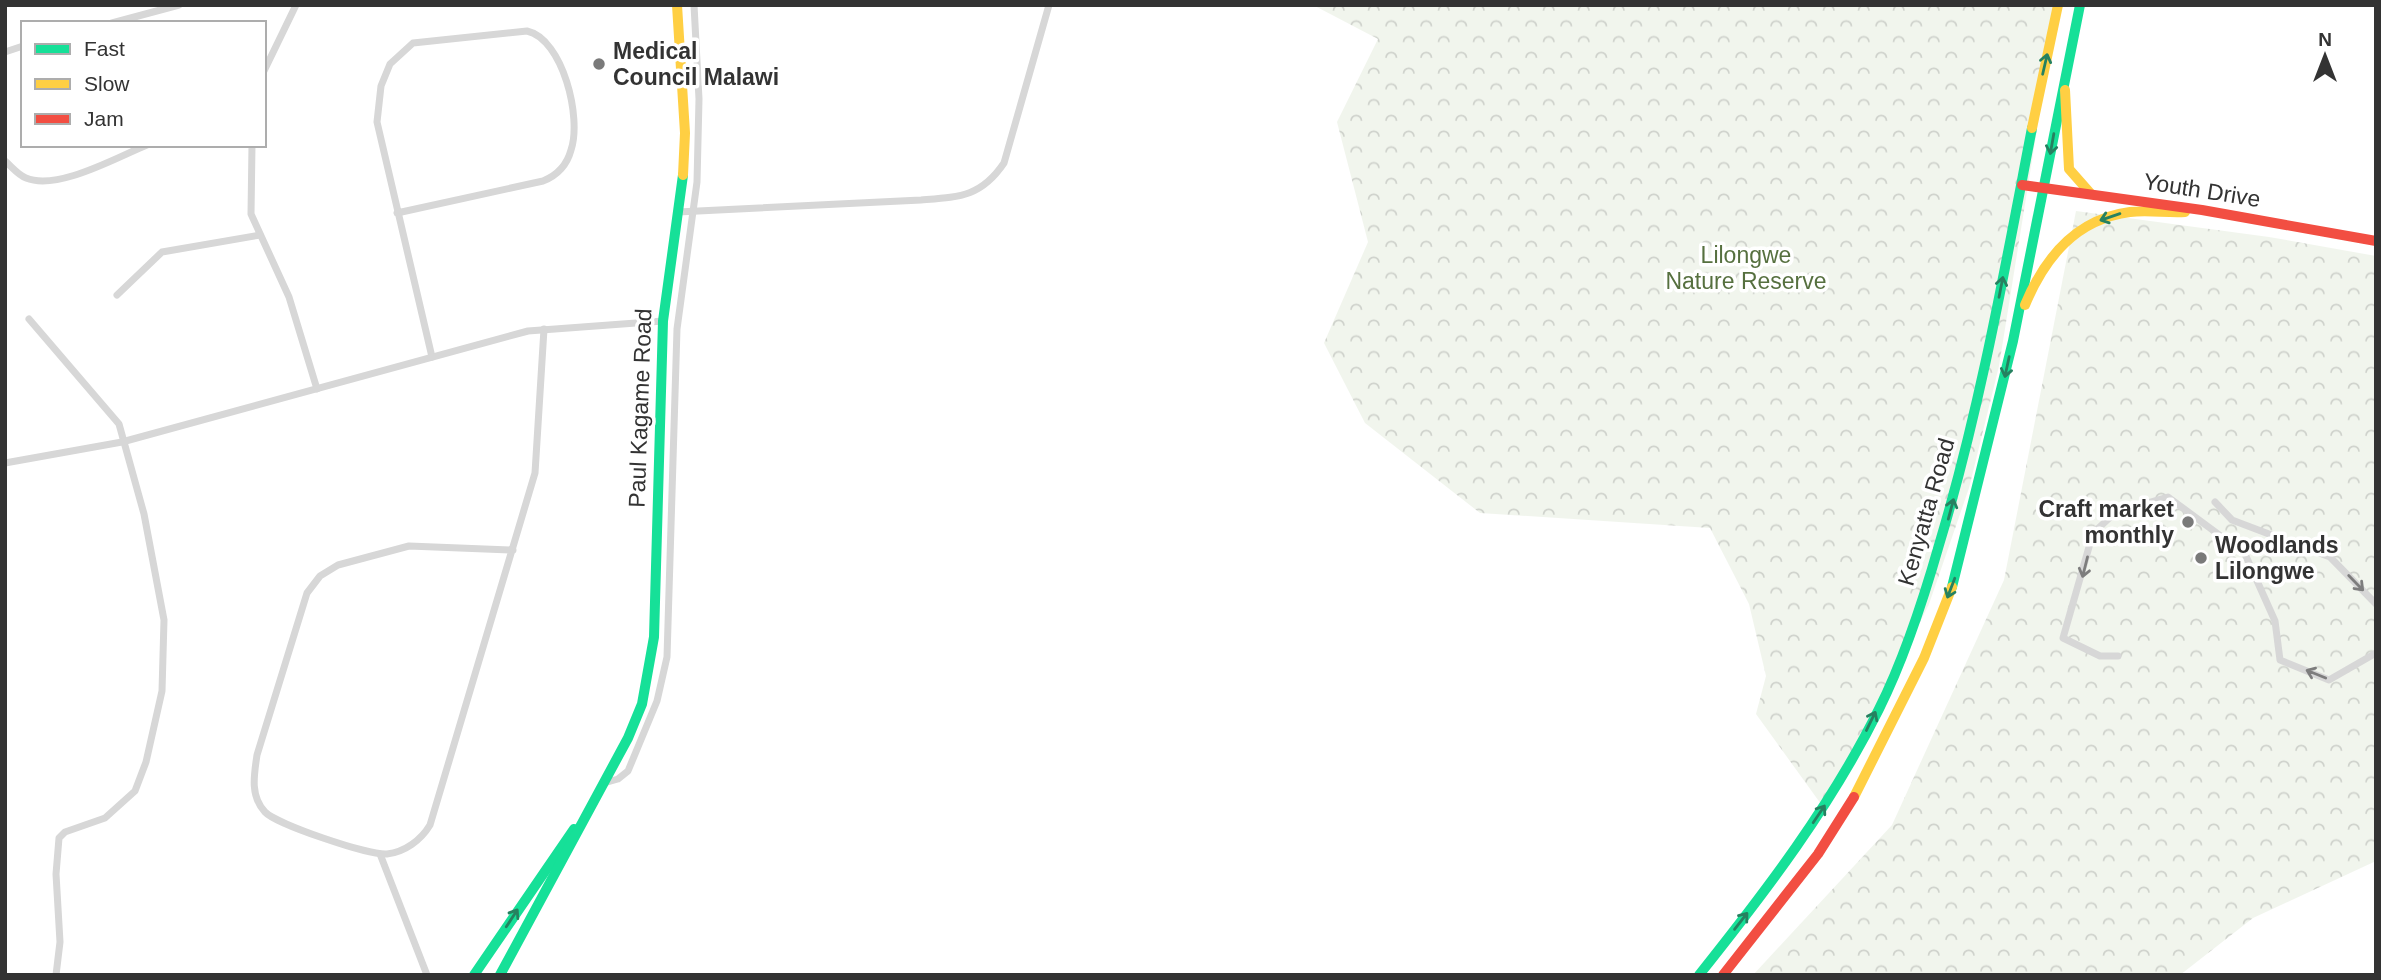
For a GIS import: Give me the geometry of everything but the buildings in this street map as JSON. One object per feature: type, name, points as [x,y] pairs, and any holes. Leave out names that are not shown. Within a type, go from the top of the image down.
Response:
[{"type":"main road","name":"Paul Kagame Road","points":[[500,975],[604,783],[642,704],[651,659],[663,321],[678,212],[685,133],[677,5]]},
{"type":"main road","name":"Kenyatta Road","points":[[1699,975],[1797,846],[1840,782],[1899,665],[1942,543],[1982,386],[2022,185],[2030,130],[2057,5]]},
{"type":"main road","name":"Kenyatta Road","points":[[1723,975],[1818,854],[1859,789],[1924,658],[1955,579],[2013,341],[2080,5]]},
{"type":"main road","points":[[2064,77],[2068,169],[2091,194]]},
{"type":"main road","name":"Youth Drive","points":[[2022,185],[2202,210],[2376,241]]},
{"type":"main road","points":[[2013,341],[2031,290],[2046,260],[2062,241],[2082,228],[2123,213],[2202,210]]},
{"type":"main road","name":"Paul Kagame Road","points":[[474,975],[594,801]]},
{"type":"main road","points":[[509,975],[524,933]]},
{"type":"street","points":[[119,21],[179,5]]},
{"type":"street","points":[[266,67],[296,5]]},
{"type":"street","points":[[604,783],[618,779],[628,771],[657,701],[667,657],[677,328],[687,244],[695,213],[699,99],[694,5]]},
{"type":"street","points":[[678,212],[950,198],[978,190],[988,184],[1003,163],[1049,5]]},
{"type":"street","points":[[397,213],[543,181],[559,172],[572,149],[573,130],[562,69],[542,36],[527,32],[422,40],[405,48],[395,57],[380,86],[377,111],[397,213],[432,357]]},
{"type":"street","points":[[5,161],[27,179],[49,181],[69,177],[142,147]]},
{"type":"street","points":[[253,147],[251,210],[289,297],[317,389]]},
{"type":"street","points":[[117,295],[162,252],[260,235]]},
{"type":"street","points":[[29,319],[114,417],[144,514],[164,620],[162,691],[146,762],[135,791],[105,818],[65,832],[59,838],[55,874],[60,942],[56,975]]},
{"type":"street","points":[[5,463],[122,442],[544,329],[663,321]]},
{"type":"street","points":[[513,550],[409,546],[338,565],[320,576],[307,593],[257,755],[255,793],[264,812],[283,824],[380,854],[393,853],[413,844],[430,825],[513,550],[537,463],[544,329]]},
{"type":"street","points":[[2118,656],[2100,656],[2063,638],[2093,533],[2116,512],[2168,497],[2245,554],[2275,621],[2280,660],[2329,680],[2376,653]]},
{"type":"street","points":[[2215,502],[2232,520],[2330,557],[2376,604]]},
{"type":"street","points":[[380,854],[426,975]]},
{"type":"green space","name":"Lilongwe Nature Reserve","points":[[1313,5],[2057,5],[1999,366],[1969,488],[1929,604],[1826,811],[1756,714],[1766,676],[1749,604],[1710,528],[1480,513],[1365,423],[1324,343],[1368,242],[1337,122],[1378,39]]},
{"type":"green space","points":[[2076,211],[2269,237],[2376,256],[2376,861],[2253,918],[2180,975],[1753,975],[1892,825],[2004,580]]},
{"type":"traffic: fast","points":[[1952,587],[2013,341],[2080,5]]},
{"type":"traffic: fast","points":[[1699,975],[1749,912],[1819,814],[1879,709],[1905,649],[1933,566],[1967,442],[1991,338],[2032,128]]},
{"type":"traffic: fast","points":[[500,975],[628,738],[642,704],[654,637],[663,321],[683,175]]},
{"type":"traffic: fast","points":[[474,975],[574,829]]},
{"type":"traffic: slow","points":[[677,5],[685,133],[683,175]]},
{"type":"traffic: slow","points":[[2032,128],[2058,5]]},
{"type":"traffic: slow","points":[[2065,90],[2069,169],[2091,194]]},
{"type":"traffic: slow","points":[[2025,305],[2042,271],[2078,232],[2111,216],[2130,212],[2185,212]]},
{"type":"traffic: slow","points":[[1854,797],[1924,658],[1952,587]]},
{"type":"traffic: jam","points":[[2022,185],[2202,210],[2376,241]]},
{"type":"traffic: jam","points":[[1723,975],[1818,854],[1854,797]]},
{"type":"place","name":"Medical Council Malawi","points":[[599,64]]},
{"type":"place","name":"Craft market monthly","points":[[2188,522]]},
{"type":"place","name":"Woodlands Lilongwe","points":[[2201,558]]}]
